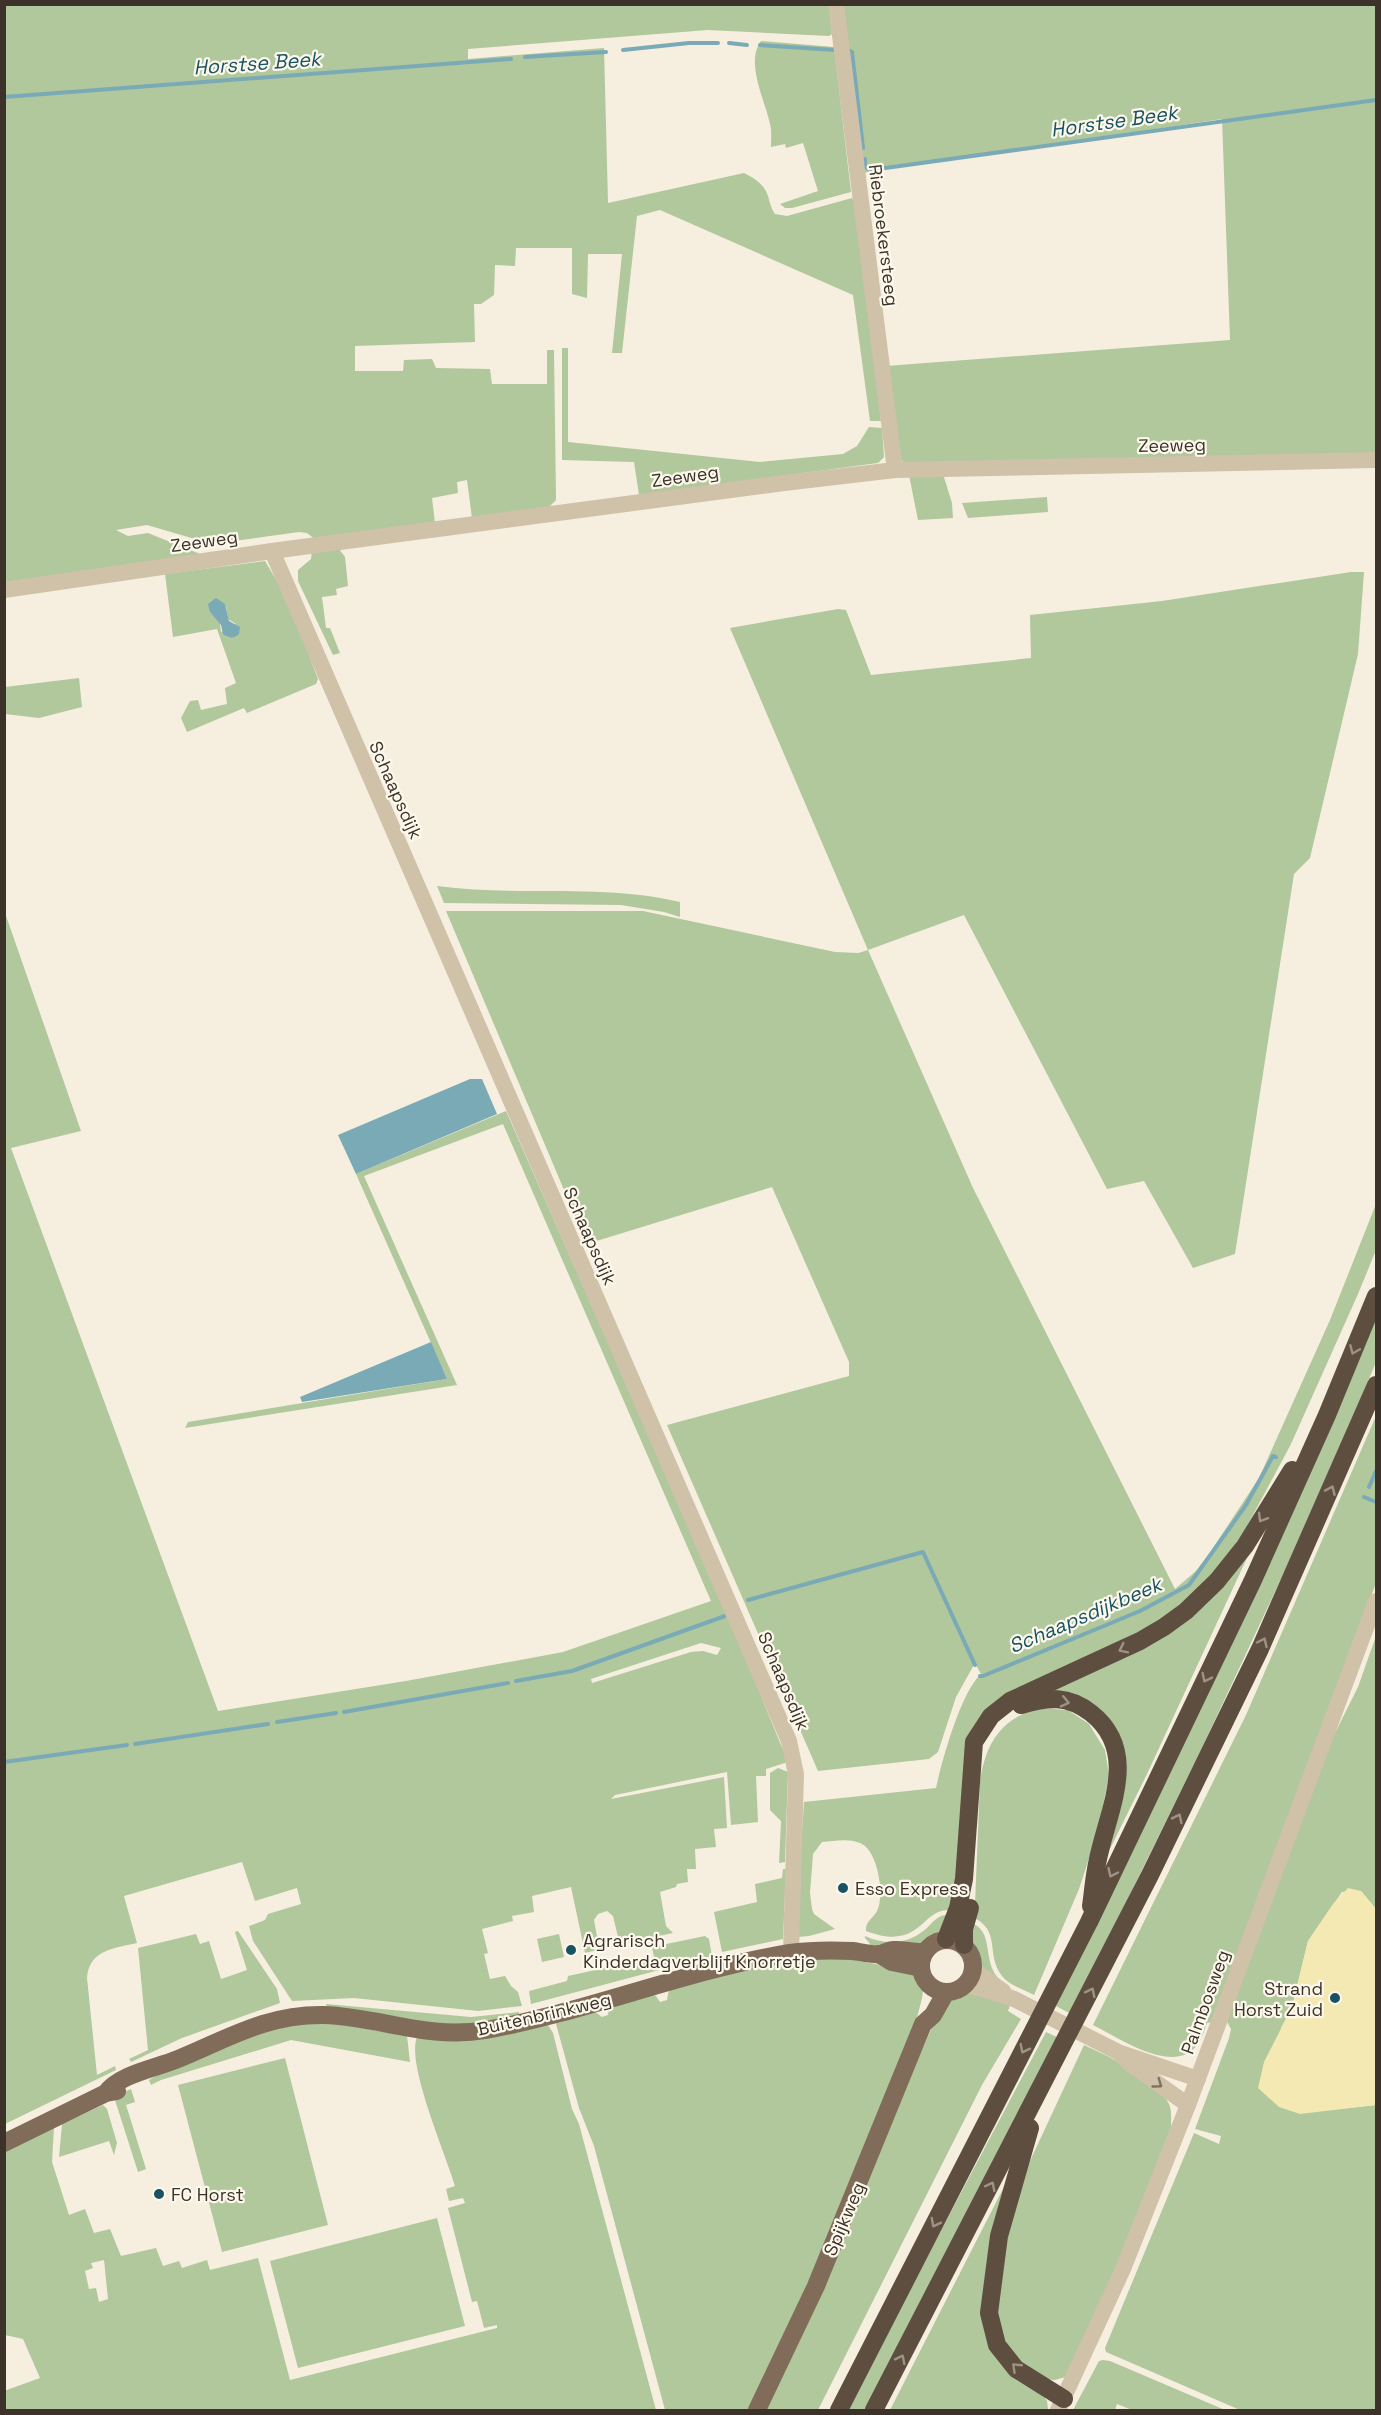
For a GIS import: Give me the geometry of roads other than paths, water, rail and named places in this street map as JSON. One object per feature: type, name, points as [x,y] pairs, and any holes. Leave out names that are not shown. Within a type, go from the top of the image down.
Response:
[{"type":"highway","points":[[839,2410],[1089,1922],[1253,1580],[1377,1296]]},
{"type":"highway","points":[[874,2410],[1150,1875],[1260,1649],[1377,1386]]},
{"type":"highway","points":[[946,1939],[958,1908],[964,1879],[974,1742],[991,1716],[1010,1701],[1082,1669],[1156,1632],[1186,1611],[1217,1581],[1245,1546],[1327,1415]]},
{"type":"highway","points":[[964,1945],[964,1929],[971,1897],[978,1779],[983,1750],[993,1729],[1004,1717],[1020,1705],[1044,1698],[1065,1700],[1082,1706],[1101,1721],[1113,1742],[1118,1760],[1117,1786],[1097,1864],[1089,1922]]},
{"type":"highway","points":[[1035,2100],[1027,2140],[999,2236],[989,2313],[997,2345],[1016,2369],[1061,2405]]},
{"type":"main road","points":[[946,1939],[964,1945],[973,1961],[969,1977],[953,1991],[938,1988],[924,1977],[923,1960],[934,1943],[946,1939]]},
{"type":"main road","name":"Buitenbrinkweg","points":[[4,2143],[106,2093],[115,2092],[152,2076],[177,2060],[254,2025],[305,2016],[351,2018],[424,2032],[464,2032],[484,2030],[758,1959],[791,1953],[822,1949],[879,1954],[893,1950],[923,1960]]},
{"type":"main road","name":"Spijkweg","points":[[757,2410],[816,2286],[923,2024],[922,2012],[938,1988]]},
{"type":"street","name":"Riebroekersteeg","points":[[836,4],[895,470]]},
{"type":"street","name":"Zeeweg","points":[[4,590],[272,550],[895,470],[1377,460]]},
{"type":"street","name":"Schaapsdijk","points":[[272,550],[789,1741],[796,1774],[791,1953]]},
{"type":"street","name":"Palmbosweg","points":[[1061,2405],[1123,2269],[1188,2105],[1377,1601]]},
{"type":"street","points":[[969,1977],[1118,2052],[1198,2079]]},
{"type":"street","points":[[1118,2052],[1129,2063],[1188,2105]]},
{"type":"water","points":[[216,598],[225,604],[229,621],[240,627],[239,634],[235,637],[223,634],[221,625],[210,612],[208,604]]},
{"type":"water","points":[[470,1079],[482,1079],[497,1114],[356,1174],[338,1135]]},
{"type":"water","points":[[431,1342],[447,1379],[302,1402],[300,1397]]},
{"type":"waterway","name":"Horstse Beek","points":[[623,50],[689,43],[718,43]]},
{"type":"waterway","name":"Horstse Beek","points":[[729,43],[747,45]]},
{"type":"waterway","name":"Horstse Beek","points":[[760,45],[835,50]]},
{"type":"waterway","name":"Horstse Beek","points":[[848,50],[852,52],[863,148]]},
{"type":"waterway","name":"Horstse Beek","points":[[525,57],[606,52]]},
{"type":"waterway","name":"Horstse Beek","points":[[4,97],[511,59]]},
{"type":"waterway","name":"Horstse Beek","points":[[865,159],[865,167],[871,170],[1376,100]]},
{"type":"waterway","name":"Schaapsdijkbeek","points":[[980,1676],[1140,1611],[1189,1585],[1246,1505],[1273,1456],[1276,1457]]},
{"type":"waterway","points":[[1369,1487],[1376,1471]]},
{"type":"waterway","name":"Schaapsdijkbeek","points":[[1364,1497],[1376,1502]]},
{"type":"waterway","name":"Schaapsdijkbeek","points":[[748,1600],[923,1552],[975,1665]]},
{"type":"waterway","name":"Schaapsdijkbeek","points":[[516,1681],[572,1671],[725,1616]]},
{"type":"waterway","name":"Schaapsdijkbeek","points":[[344,1712],[508,1683]]},
{"type":"waterway","name":"Schaapsdijkbeek","points":[[277,1722],[336,1713]]},
{"type":"waterway","name":"Schaapsdijkbeek","points":[[135,1744],[268,1724]]},
{"type":"waterway","name":"Schaapsdijkbeek","points":[[4,1762],[127,1745]]},
{"type":"place","name":"Esso Express","points":[[843,1888]]},
{"type":"place","name":"Agrarisch Kinderdagverblijf Knorretje","points":[[571,1950]]},
{"type":"place","name":"Strand Horst Zuid","points":[[1335,1998]]},
{"type":"place","name":"FC Horst","points":[[159,2194]]}]
